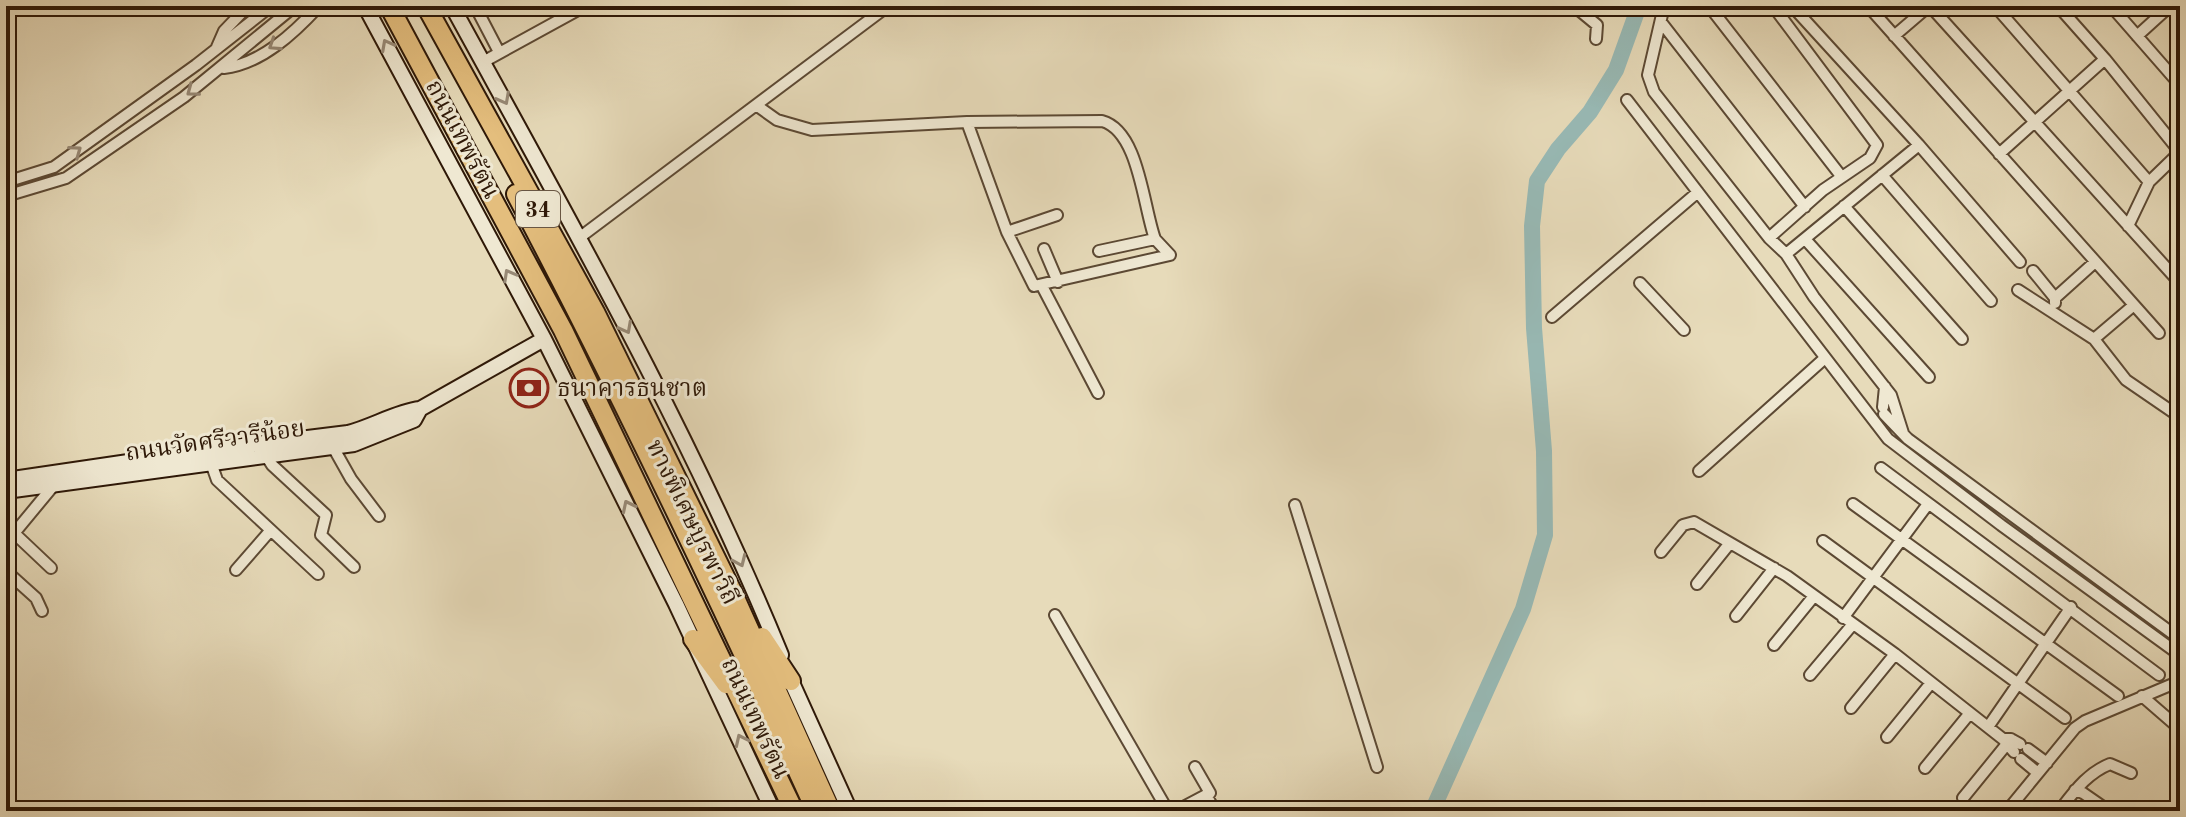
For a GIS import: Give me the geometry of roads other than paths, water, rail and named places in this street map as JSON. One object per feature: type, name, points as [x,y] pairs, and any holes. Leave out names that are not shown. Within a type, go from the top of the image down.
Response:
[{"type":"highway","name":"ถนนเทพรัตน","points":[[389,6],[563,330],[794,811]]},
{"type":"highway","name":"ทางพิเศษบูรพาวิถี","points":[[395,6],[497,191],[628,443],[800,811]]},
{"type":"highway","name":"ทางพิเศษบูรพาวิถี","points":[[413,6],[586,327],[713,584],[816,811]]},
{"type":"highway","name":"ถนนเทพรัตน","points":[[426,6],[595,312],[732,591],[831,811]]},
{"type":"highway","points":[[732,591],[791,681]]},
{"type":"highway","points":[[693,639],[752,719]]},
{"type":"main road","name":"ถนนเทพรัตน","points":[[365,6],[544,339],[693,639],[773,811]]},
{"type":"main road","name":"ถนนเทพรัตน","points":[[452,6],[653,380],[734,548],[850,811]]},
{"type":"main road","name":"ถนนวัดศรีวารีน้อย","points":[[6,480],[370,428],[420,409],[544,339]]},
{"type":"main road","name":"ถนนวัดศรีวารีน้อย","points":[[6,491],[364,441],[414,420],[420,409]]},
{"type":"street","points":[[216,49],[224,31],[248,6]]},
{"type":"street","points":[[6,182],[54,167],[271,6]]},
{"type":"street","points":[[6,196],[66,178],[222,68],[295,6]]},
{"type":"street","points":[[222,68],[240,65],[273,47],[291,35],[315,7],[333,6]]},
{"type":"street","points":[[475,6],[499,52]]},
{"type":"street","points":[[579,238],[888,6]]},
{"type":"street","points":[[1574,6],[1597,25],[1596,39]]},
{"type":"street","points":[[1664,6],[1648,75],[1650,85],[1769,238],[1786,254],[1814,297],[1885,387],[1896,406],[1903,433]]},
{"type":"street","points":[[1709,6],[1841,176]]},
{"type":"street","points":[[1769,238],[1841,176],[1870,158],[1877,145],[1773,6]]},
{"type":"street","points":[[1792,6],[2020,262]]},
{"type":"street","points":[[1868,6],[2159,333]]},
{"type":"street","points":[[1894,36],[1930,6],[2180,283]]},
{"type":"street","points":[[1995,6],[2149,182]]},
{"type":"street","points":[[2058,6],[2180,152],[2149,182],[2128,226]]},
{"type":"street","points":[[2111,6],[2180,85]]},
{"type":"street","points":[[2137,36],[2170,6],[2180,16]]},
{"type":"street","points":[[483,62],[581,7]]},
{"type":"street","points":[[1661,22],[1805,207]]},
{"type":"street","points":[[1999,154],[2105,59]]},
{"type":"street","points":[[1627,100],[1895,445],[2180,655]]},
{"type":"street","points":[[756,105],[777,120],[812,130],[967,122],[1102,121],[1112,124],[1128,143],[1155,239],[1170,255],[1034,286],[1007,232],[967,122]]},
{"type":"street","points":[[102,133],[112,147]]},
{"type":"street","points":[[1786,254],[1919,145]]},
{"type":"street","points":[[1882,175],[1991,301]]},
{"type":"street","points":[[1552,317],[1698,192]]},
{"type":"street","points":[[1844,206],[1962,339]]},
{"type":"street","points":[[1007,232],[1057,215]]},
{"type":"street","points":[[1099,251],[1155,239]]},
{"type":"street","points":[[1805,239],[1929,377]]},
{"type":"street","points":[[1044,249],[1058,282]]},
{"type":"street","points":[[2055,298],[2095,262]]},
{"type":"street","points":[[2033,271],[2055,298],[2054,313]]},
{"type":"street","points":[[1640,283],[1684,330]]},
{"type":"street","points":[[1042,286],[1098,393]]},
{"type":"street","points":[[2018,290],[2094,339],[2126,380],[2180,417]]},
{"type":"street","points":[[2094,339],[2134,305]]},
{"type":"street","points":[[1699,471],[1825,358]]},
{"type":"street","points":[[1885,387],[1884,411],[1903,433],[2180,639]]},
{"type":"street","points":[[333,447],[351,479],[379,516]]},
{"type":"street","points":[[265,454],[272,465],[326,515],[321,535],[354,567]]},
{"type":"street","points":[[211,463],[217,480],[318,574]]},
{"type":"street","points":[[1881,468],[2159,675]]},
{"type":"street","points":[[6,543],[54,485]]},
{"type":"street","points":[[1853,504],[2118,696]]},
{"type":"street","points":[[1810,675],[1848,621],[1873,578],[1928,504]]},
{"type":"street","points":[[1295,505],[1377,767]]},
{"type":"street","points":[[1661,552],[1690,521],[1774,568],[1895,654],[2015,747],[2047,763]]},
{"type":"street","points":[[236,570],[270,531]]},
{"type":"street","points":[[14,533],[51,568]]},
{"type":"street","points":[[1823,541],[2065,718]]},
{"type":"street","points":[[1697,584],[1730,543]]},
{"type":"street","points":[[1736,616],[1774,568]]},
{"type":"street","points":[[6,571],[36,598],[42,611]]},
{"type":"street","points":[[1774,645],[1814,596]]},
{"type":"street","points":[[1988,727],[2071,607]]},
{"type":"street","points":[[1055,615],[1168,811]]},
{"type":"street","points":[[1851,708],[1895,654]]},
{"type":"street","points":[[2007,811],[2075,728],[2180,681]]},
{"type":"street","points":[[1887,737],[1931,683]]},
{"type":"street","points":[[2142,696],[2180,729]]},
{"type":"street","points":[[1925,768],[1970,713]]},
{"type":"street","points":[[2015,747],[2038,773]]},
{"type":"street","points":[[1963,798],[2015,747]]},
{"type":"street","points":[[2059,811],[2088,776],[2110,764],[2131,773]]},
{"type":"street","points":[[1180,810],[1210,793],[1195,767]]},
{"type":"street","points":[[2075,790],[2109,811]]},
{"type":"street","points":[[1206,795],[1215,811]]},
{"type":"waterway","points":[[1432,811],[1523,609],[1545,535],[1544,451],[1534,328],[1532,226],[1537,181],[1558,149],[1590,112],[1616,70],[1639,6]]},
{"type":"place","name":"ธนาคารธนชาต","points":[[529,388]]}]
